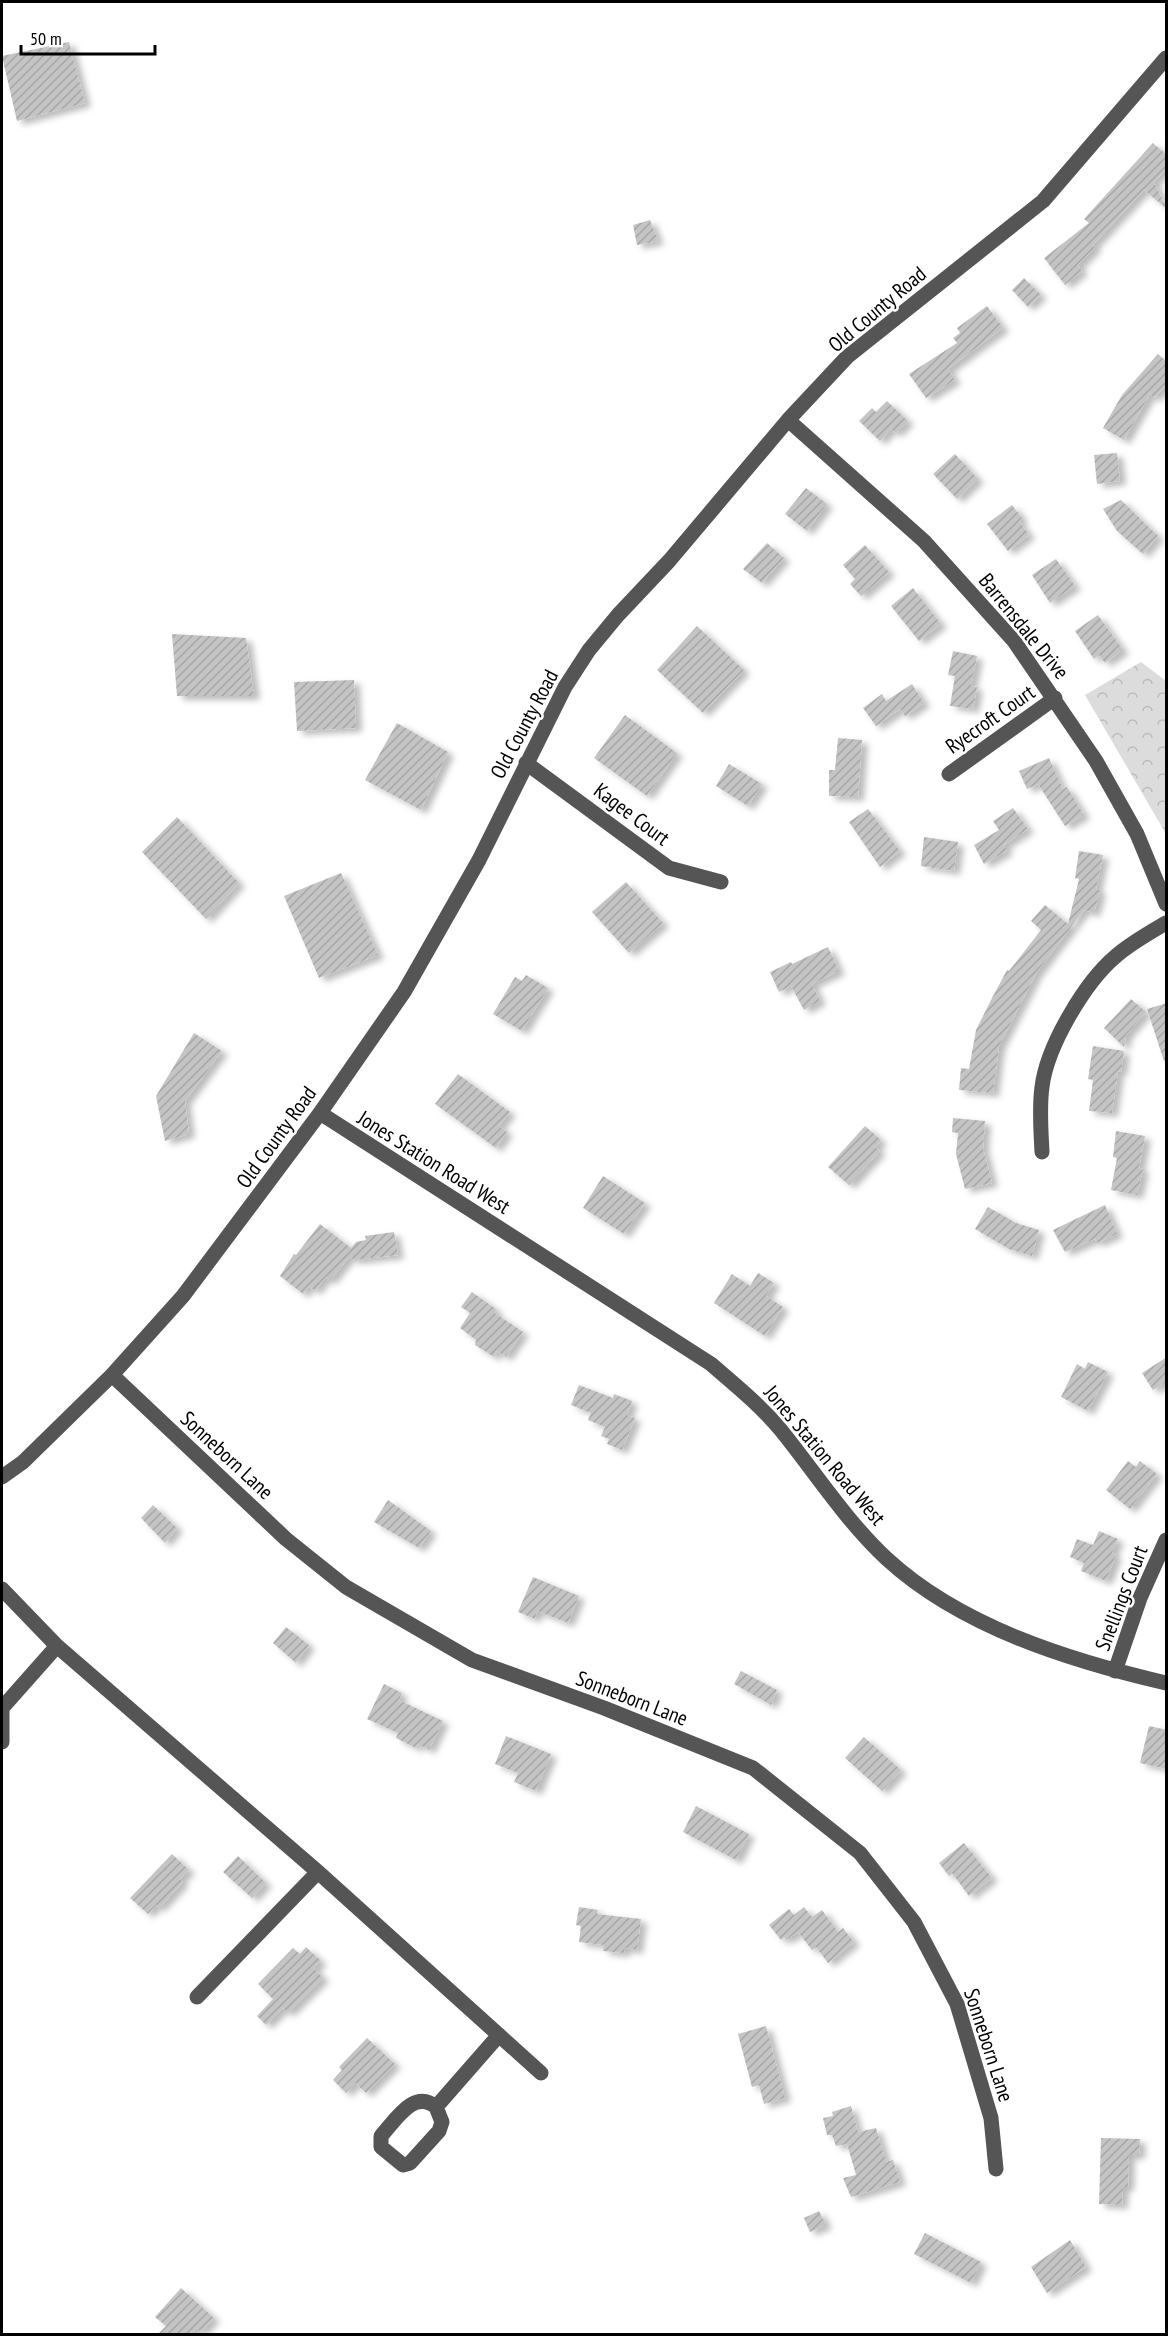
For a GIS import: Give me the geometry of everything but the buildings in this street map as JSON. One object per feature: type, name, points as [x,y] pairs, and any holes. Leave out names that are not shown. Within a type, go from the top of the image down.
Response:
[{"type":"street","name":"Old County Road","points":[[2,1477],[23,1462],[112,1375],[183,1296],[320,1113],[404,992],[441,930],[479,860],[565,687],[589,650],[699,527],[788,420],[847,357],[1043,201],[1167,58]]},
{"type":"street","name":"Barrensdale Drive","points":[[788,420],[924,540],[1014,641],[1096,761],[1137,834],[1167,904]]},
{"type":"street","name":"Ryecroft Court","points":[[948,774],[1055,698]]},
{"type":"street","name":"Kagee Court","points":[[526,763],[669,868],[721,882]]},
{"type":"street","points":[[1042,1152],[1042,1085],[1049,1056],[1061,1029],[1094,981],[1115,957],[1167,923]]},
{"type":"street","name":"Jones Station Road West","points":[[320,1113],[711,1364],[755,1402],[864,1535],[915,1581],[993,1626],[1053,1652],[1115,1671],[1167,1683]]},
{"type":"street","name":"Sonneborn Lane","points":[[112,1375],[286,1539],[346,1587],[472,1660],[604,1708],[753,1768],[860,1853],[914,1922],[957,2004],[990,2118],[996,2169]]},
{"type":"street","name":"Snellings Court","points":[[1115,1671],[1140,1598],[1167,1540]]},
{"type":"street","points":[[2,1589],[57,1646],[318,1872],[541,2073]]},
{"type":"street","points":[[2,1742],[2,1708],[57,1646]]},
{"type":"street","points":[[197,1997],[318,1872]]},
{"type":"street","points":[[436,2107],[499,2035]]},
{"type":"green space","points":[[1141,662],[1166,681],[1166,834],[1085,695]]}]
